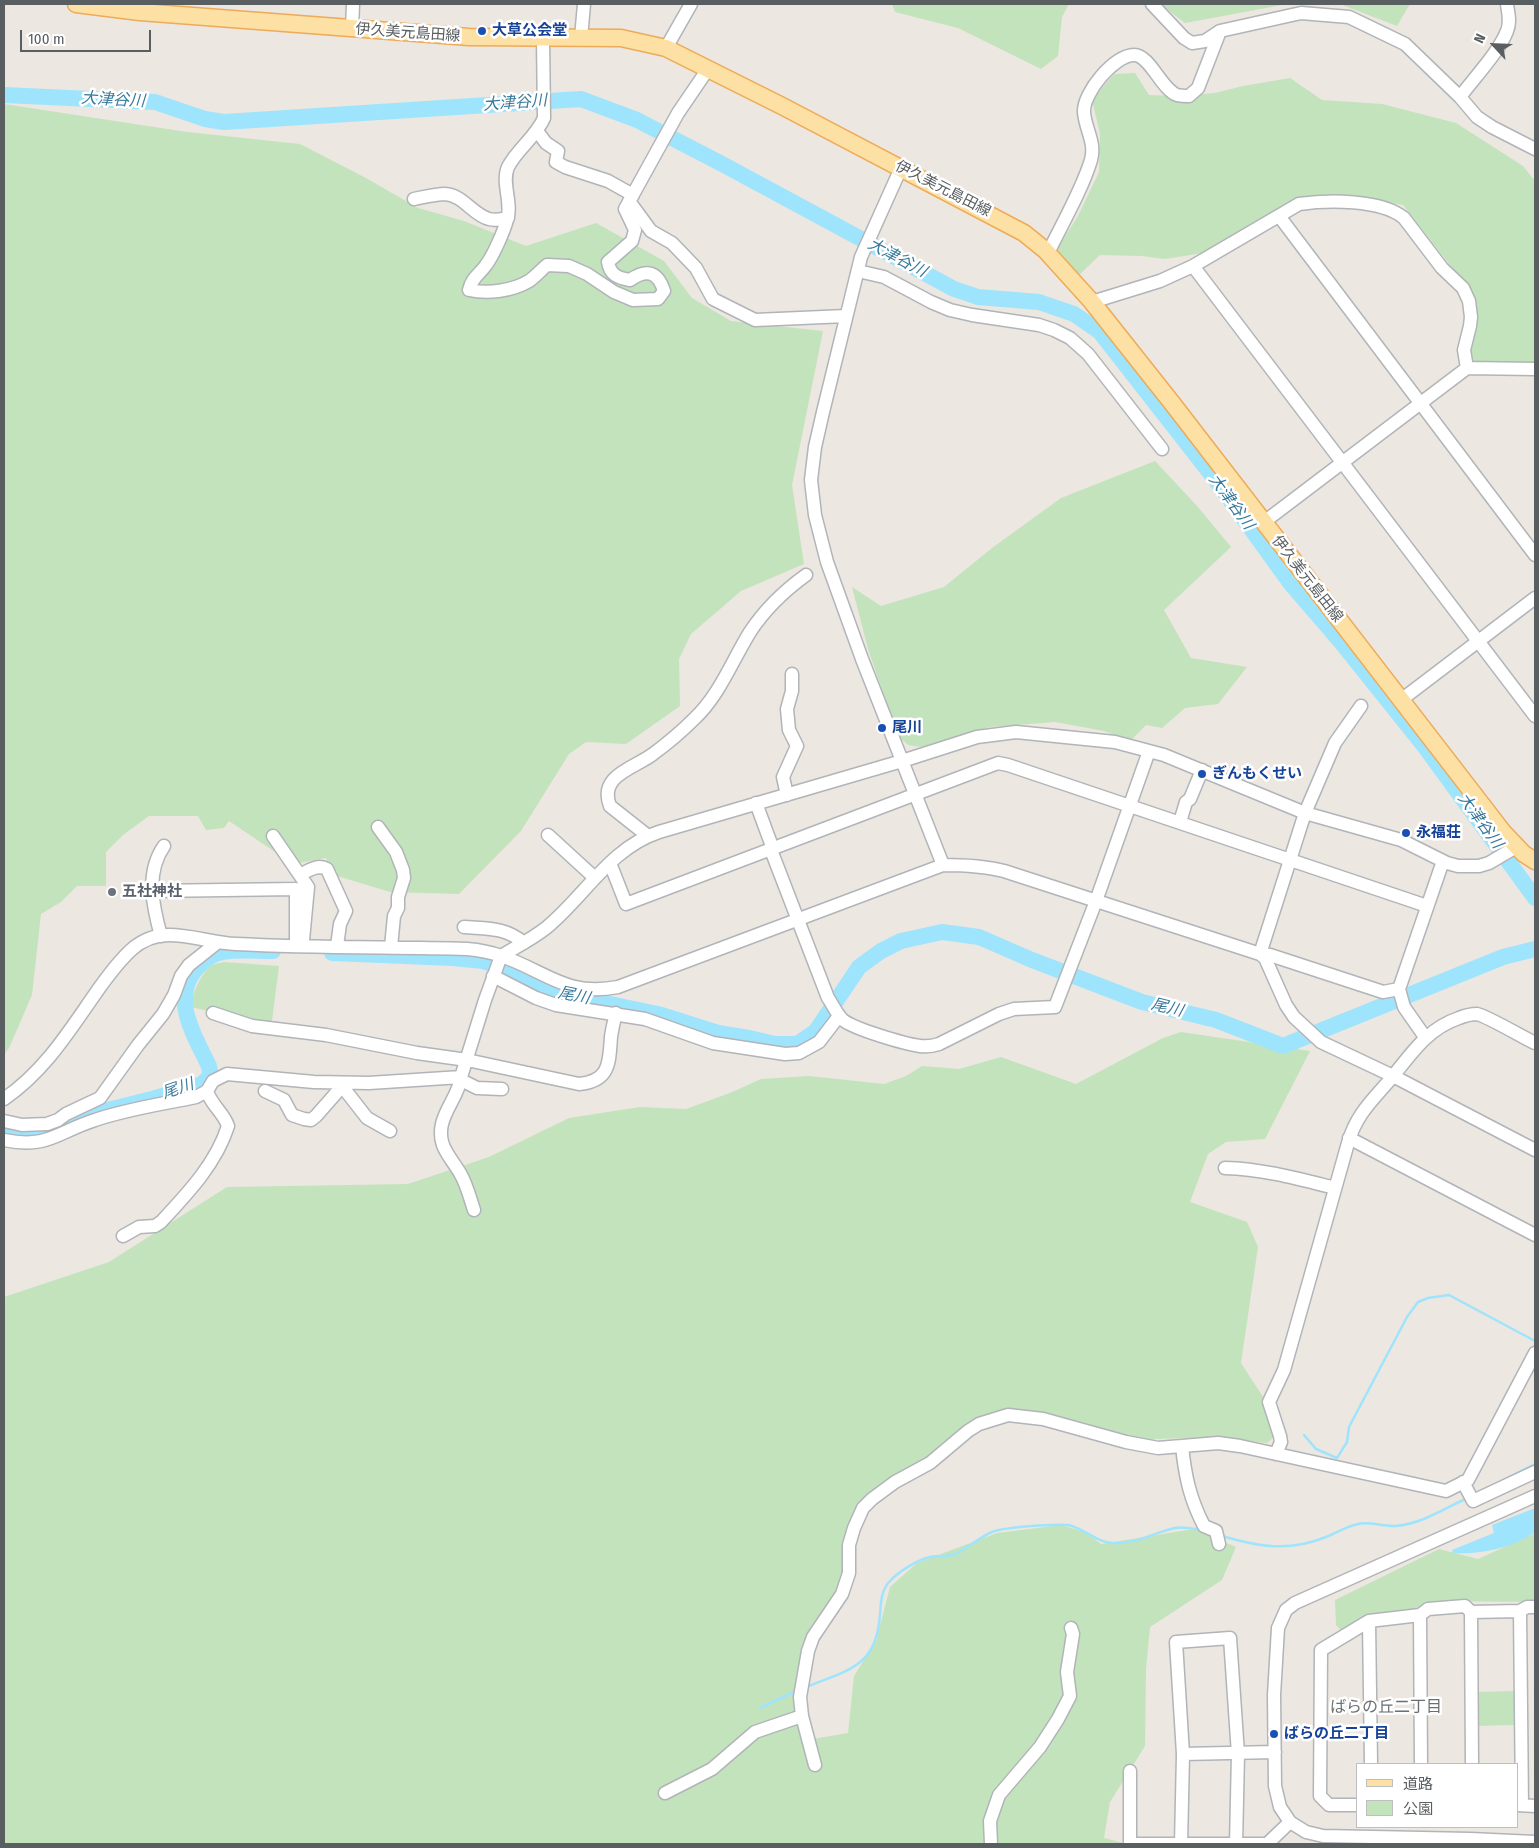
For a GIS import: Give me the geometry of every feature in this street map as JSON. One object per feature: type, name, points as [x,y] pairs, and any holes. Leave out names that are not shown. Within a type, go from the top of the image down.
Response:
[{"type":"main road","name":"伊久美元島田線","points":[[76,4],[140,8],[352,29],[469,37],[543,39],[621,38],[666,48],[1011,224],[1024,232],[1048,253],[1092,302],[1401,700],[1513,849],[1535,861]]},
{"type":"street","points":[[352,29],[353,4]]},
{"type":"street","points":[[582,38],[584,4]]},
{"type":"street","points":[[666,48],[691,4]]},
{"type":"street","points":[[1152,4],[1178,32],[1192,43],[1205,41],[1220,31],[1302,13],[1349,17],[1404,44],[1460,97],[1478,117],[1492,127],[1535,149]]},
{"type":"street","points":[[1460,97],[1499,46],[1508,30],[1507,4]]},
{"type":"street","points":[[1048,253],[1088,168],[1094,150],[1084,111],[1086,100],[1102,74],[1113,64],[1124,58],[1132,55],[1141,56],[1170,91],[1178,96],[1189,96],[1198,88],[1220,31]]},
{"type":"street","points":[[543,39],[544,118],[507,170],[508,218],[486,265],[471,283],[470,290],[504,291],[529,281],[547,265],[569,266],[587,274],[614,292],[633,300],[658,299],[664,292],[661,281],[649,273],[640,273],[630,280],[618,278],[609,269],[608,262],[632,241],[635,230],[627,204],[708,69]]},
{"type":"street","points":[[537,130],[546,143],[558,152],[556,162],[565,167],[608,181],[651,232],[672,243],[696,268],[713,299],[754,320],[846,316]]},
{"type":"street","points":[[901,168],[861,258],[815,447],[811,480],[815,515],[827,562],[943,865]]},
{"type":"street","points":[[414,198],[446,194],[457,198],[488,219],[508,218]]},
{"type":"street","points":[[1092,302],[1160,281],[1193,266],[1299,204],[1312,202],[1363,203],[1397,212],[1404,218],[1442,268],[1463,288],[1469,302],[1471,317],[1464,350],[1467,368]]},
{"type":"street","points":[[1279,216],[1535,555]]},
{"type":"street","points":[[1193,266],[1535,716]]},
{"type":"street","points":[[858,271],[884,277],[950,310],[1039,325],[1070,338],[1088,354],[1162,448]]},
{"type":"street","points":[[1264,522],[1467,368],[1535,369]]},
{"type":"street","points":[[648,836],[610,806],[607,800],[611,782],[621,772],[652,755],[696,718],[716,692],[751,631],[764,613],[786,590],[806,575]]},
{"type":"street","points":[[1401,700],[1535,598]]},
{"type":"street","points":[[787,795],[783,777],[797,746],[789,730],[788,709],[792,691],[792,674]]},
{"type":"street","points":[[1260,954],[1305,813],[1335,743],[1362,706]]},
{"type":"street","points":[[474,1210],[461,1174],[442,1145],[442,1126],[461,1079],[500,958],[547,928],[624,850],[648,836],[902,761],[977,736],[1016,732],[1115,742],[1149,751],[1202,770],[1305,813],[1401,840],[1443,861],[1458,866],[1468,867],[1490,863],[1513,849]]},
{"type":"street","points":[[756,804],[828,998],[838,1014],[845,1022],[889,1038],[922,1047],[932,1046],[999,1014],[1014,1009],[1055,1007],[1096,901],[1149,751]]},
{"type":"street","points":[[610,863],[626,904],[991,764],[998,763],[1130,805],[1427,906]]},
{"type":"street","points":[[1180,822],[1186,802],[1190,799],[1202,770]]},
{"type":"street","points":[[378,827],[396,852],[404,878],[398,897],[398,908],[394,916],[391,947]]},
{"type":"street","points":[[548,835],[595,878]]},
{"type":"street","points":[[273,836],[308,887],[299,945]]},
{"type":"street","points":[[161,936],[153,908],[152,891],[154,864],[164,846]]},
{"type":"street","points":[[1425,1037],[1404,1007],[1399,992],[1443,861]]},
{"type":"street","points":[[4,1099],[38,1072],[60,1045],[106,978],[132,949],[144,941],[161,936],[180,936],[218,942],[467,949],[500,958],[563,984],[592,990],[605,989],[618,987],[943,865],[989,867],[1383,992],[1399,992]]},
{"type":"street","points":[[300,875],[315,868],[323,867],[327,870],[346,911],[340,924],[337,946]]},
{"type":"street","points":[[152,891],[296,889],[299,945]]},
{"type":"street","points":[[464,927],[503,930],[512,933],[524,943]]},
{"type":"street","points":[[4,1121],[22,1125],[47,1124],[100,1098],[163,1014],[185,970],[218,942]]},
{"type":"street","points":[[1260,954],[1265,958],[1286,1005],[1304,1028],[1321,1042],[1394,1076],[1535,1150]]},
{"type":"street","points":[[493,975],[546,1002],[645,1018],[713,1043],[792,1054],[799,1053],[819,1042],[838,1014]]},
{"type":"street","points":[[213,1013],[252,1026],[326,1035],[417,1053],[467,1060],[585,1084],[597,1078],[609,1062],[611,1036],[616,1013]]},
{"type":"street","points":[[1276,1454],[1281,1442],[1270,1402],[1284,1370],[1349,1138],[1365,1106],[1394,1076],[1425,1037],[1447,1022],[1462,1016],[1479,1014],[1535,1043]]},
{"type":"street","points":[[4,1140],[26,1144],[38,1142],[51,1139],[95,1120],[196,1097],[207,1092],[213,1081],[226,1074],[343,1084],[461,1079],[477,1088],[502,1089]]},
{"type":"street","points":[[264,1091],[284,1100],[292,1114],[311,1120],[343,1084]]},
{"type":"street","points":[[343,1084],[366,1118],[390,1131]]},
{"type":"street","points":[[122,1236],[138,1227],[155,1226],[161,1222],[198,1181],[219,1148],[228,1126],[226,1120],[209,1099],[207,1092]]},
{"type":"street","points":[[1349,1138],[1535,1235]]},
{"type":"street","points":[[1225,1168],[1245,1169],[1287,1176],[1335,1188]]},
{"type":"street","points":[[1468,1492],[1468,1480],[1535,1353]]},
{"type":"street","points":[[815,1765],[802,1716],[800,1697],[808,1651],[813,1636],[842,1594],[850,1573],[849,1545],[863,1508],[895,1482],[930,1463],[979,1424],[1008,1415],[1043,1419],[1126,1442],[1158,1448],[1218,1443],[1240,1446],[1446,1491],[1468,1492],[1535,1472]]},
{"type":"street","points":[[1182,1446],[1185,1474],[1191,1498],[1204,1526],[1216,1531],[1219,1544]]},
{"type":"street","points":[[1535,1496],[1286,1610],[1278,1628],[1274,1694],[1275,1786],[1280,1807],[1290,1822],[1306,1832],[1323,1836],[1471,1833],[1535,1842]]},
{"type":"street","points":[[1356,1805],[1329,1805],[1320,1796],[1321,1650],[1369,1621],[1420,1615],[1428,1609],[1465,1606],[1471,1612],[1472,1763]]},
{"type":"street","points":[[1471,1612],[1520,1611],[1526,1608],[1535,1608]]},
{"type":"street","points":[[1520,1611],[1520,1805],[1535,1806]]},
{"type":"street","points":[[1420,1615],[1421,1763]]},
{"type":"street","points":[[1369,1621],[1371,1763]]},
{"type":"street","points":[[991,1844],[990,1821],[999,1795],[1040,1747],[1058,1720],[1070,1696],[1067,1672],[1073,1634],[1071,1628]]},
{"type":"street","points":[[1181,1844],[1183,1754],[1176,1642],[1230,1638],[1238,1754],[1236,1844]]},
{"type":"street","points":[[665,1793],[712,1769],[755,1732],[802,1716]]},
{"type":"street","points":[[1183,1754],[1276,1752]]},
{"type":"street","points":[[1130,1771],[1130,1844],[1267,1844],[1290,1822]]},
{"type":"green space","points":[[892,4],[1069,4],[1062,17],[1058,56],[1041,69],[958,28],[895,12]]},
{"type":"green space","points":[[1160,4],[1288,4],[1185,23]]},
{"type":"green space","points":[[1340,4],[1410,4],[1397,26]]},
{"type":"green space","points":[[1135,73],[1149,95],[1178,96],[1215,93],[1290,78],[1322,100],[1382,104],[1456,123],[1523,166],[1535,181],[1535,366],[1471,366],[1464,283],[1403,205],[1363,199],[1298,197],[1203,253],[1165,259],[1142,256],[1100,255],[1079,275],[1057,249],[1078,216],[1099,172],[1100,134],[1092,100],[1114,74]]},
{"type":"green space","points":[[4,104],[187,132],[300,144],[366,178],[418,208],[464,221],[526,246],[596,223],[664,261],[692,298],[731,321],[823,331],[792,485],[804,564],[741,591],[691,634],[679,659],[680,706],[626,744],[586,742],[569,754],[521,831],[459,894],[390,892],[334,875],[326,858],[293,864],[229,821],[224,828],[206,830],[198,816],[149,816],[123,835],[106,852],[106,886],[77,886],[61,902],[41,914],[32,995],[9,1048],[4,1055]]},
{"type":"green space","points":[[1155,461],[1198,507],[1231,547],[1164,610],[1191,658],[1247,667],[1218,704],[1185,708],[1162,728],[1146,725],[1130,741],[1104,731],[1055,722],[990,727],[921,747],[908,745],[898,736],[868,649],[852,587],[881,606],[944,587],[992,548],[1061,498]]},
{"type":"green space","points":[[224,962],[279,966],[272,1021],[251,1021],[191,1007],[195,991],[205,972],[212,965]]},
{"type":"green space","points":[[1181,1032],[1310,1051],[1265,1139],[1226,1142],[1208,1154],[1190,1202],[1247,1222],[1258,1247],[1241,1363],[1284,1429],[1267,1443],[1220,1437],[1155,1439],[1129,1448],[1006,1411],[951,1440],[879,1490],[850,1524],[843,1583],[803,1665],[806,1740],[848,1733],[854,1676],[876,1641],[890,1587],[917,1563],[997,1533],[1061,1525],[1085,1532],[1101,1544],[1194,1529],[1236,1547],[1222,1580],[1150,1627],[1146,1669],[1145,1746],[1110,1802],[1104,1838],[1127,1844],[4,1844],[4,1297],[109,1262],[227,1187],[408,1184],[489,1157],[569,1118],[640,1107],[686,1109],[761,1079],[809,1076],[884,1084],[906,1076],[922,1066],[959,1069],[1001,1057],[1076,1084],[1163,1038]]},
{"type":"green space","points":[[1535,1533],[1535,1602],[1436,1601],[1343,1633],[1336,1625],[1335,1600],[1439,1549],[1478,1559]]},
{"type":"green space","points":[[1514,1691],[1515,1725],[1477,1726],[1477,1692]]},
{"type":"water","points":[[1535,1508],[1535,1532],[1526,1538],[1496,1549],[1473,1553],[1453,1553],[1452,1550],[1494,1533],[1492,1525]]},
{"type":"waterway","name":"大津谷川","points":[[4,95],[155,102],[205,119],[224,122],[581,99],[637,120],[954,289],[978,297],[1039,302],[1074,314],[1100,332],[1218,483],[1291,584],[1341,642],[1425,747],[1535,898]]},
{"type":"waterway","name":"尾川","points":[[332,953],[483,961],[503,968],[547,991],[658,1014],[718,1033],[775,1044],[797,1044],[816,1031],[859,967],[881,951],[901,941],[942,932],[979,937],[1032,960],[1142,1002],[1216,1020],[1283,1046],[1503,957],[1535,949]]},
{"type":"waterway","name":"尾川","points":[[4,1129],[21,1134],[36,1135],[84,1116],[200,1085],[208,1079],[210,1073],[209,1066],[187,1015],[186,989],[191,977],[200,965],[216,954],[235,951],[273,951]]},
{"type":"waterway","points":[[1304,1435],[1316,1449],[1337,1458],[1347,1442],[1349,1427],[1407,1317],[1418,1302],[1428,1298],[1449,1295],[1535,1341]]},
{"type":"waterway","points":[[1501,1481],[1535,1464]]},
{"type":"waterway","points":[[1222,1536],[1261,1545],[1299,1545],[1312,1542],[1358,1524],[1405,1525],[1432,1515],[1467,1498]]},
{"type":"waterway","points":[[806,1687],[847,1670],[858,1664],[866,1656],[878,1632],[884,1589],[902,1570],[933,1556],[953,1555],[992,1532],[1017,1527],[1068,1525],[1080,1529],[1101,1541],[1121,1543],[1178,1527],[1202,1530]]},
{"type":"waterway","points":[[760,1708],[796,1691]]},
{"type":"place","name":"大草公会堂","points":[[482,31]]},
{"type":"place","name":"尾川","points":[[882,728]]},
{"type":"place","name":"ぎんもくせい","points":[[1202,774]]},
{"type":"place","name":"永福荘","points":[[1406,833]]},
{"type":"place","name":"五社神社","points":[[112,892]]},
{"type":"place","name":"ばらの丘二丁目","points":[[1274,1734]]},
{"type":"district","name":"ばらの丘二丁目","points":[[1386,1708]]}]
